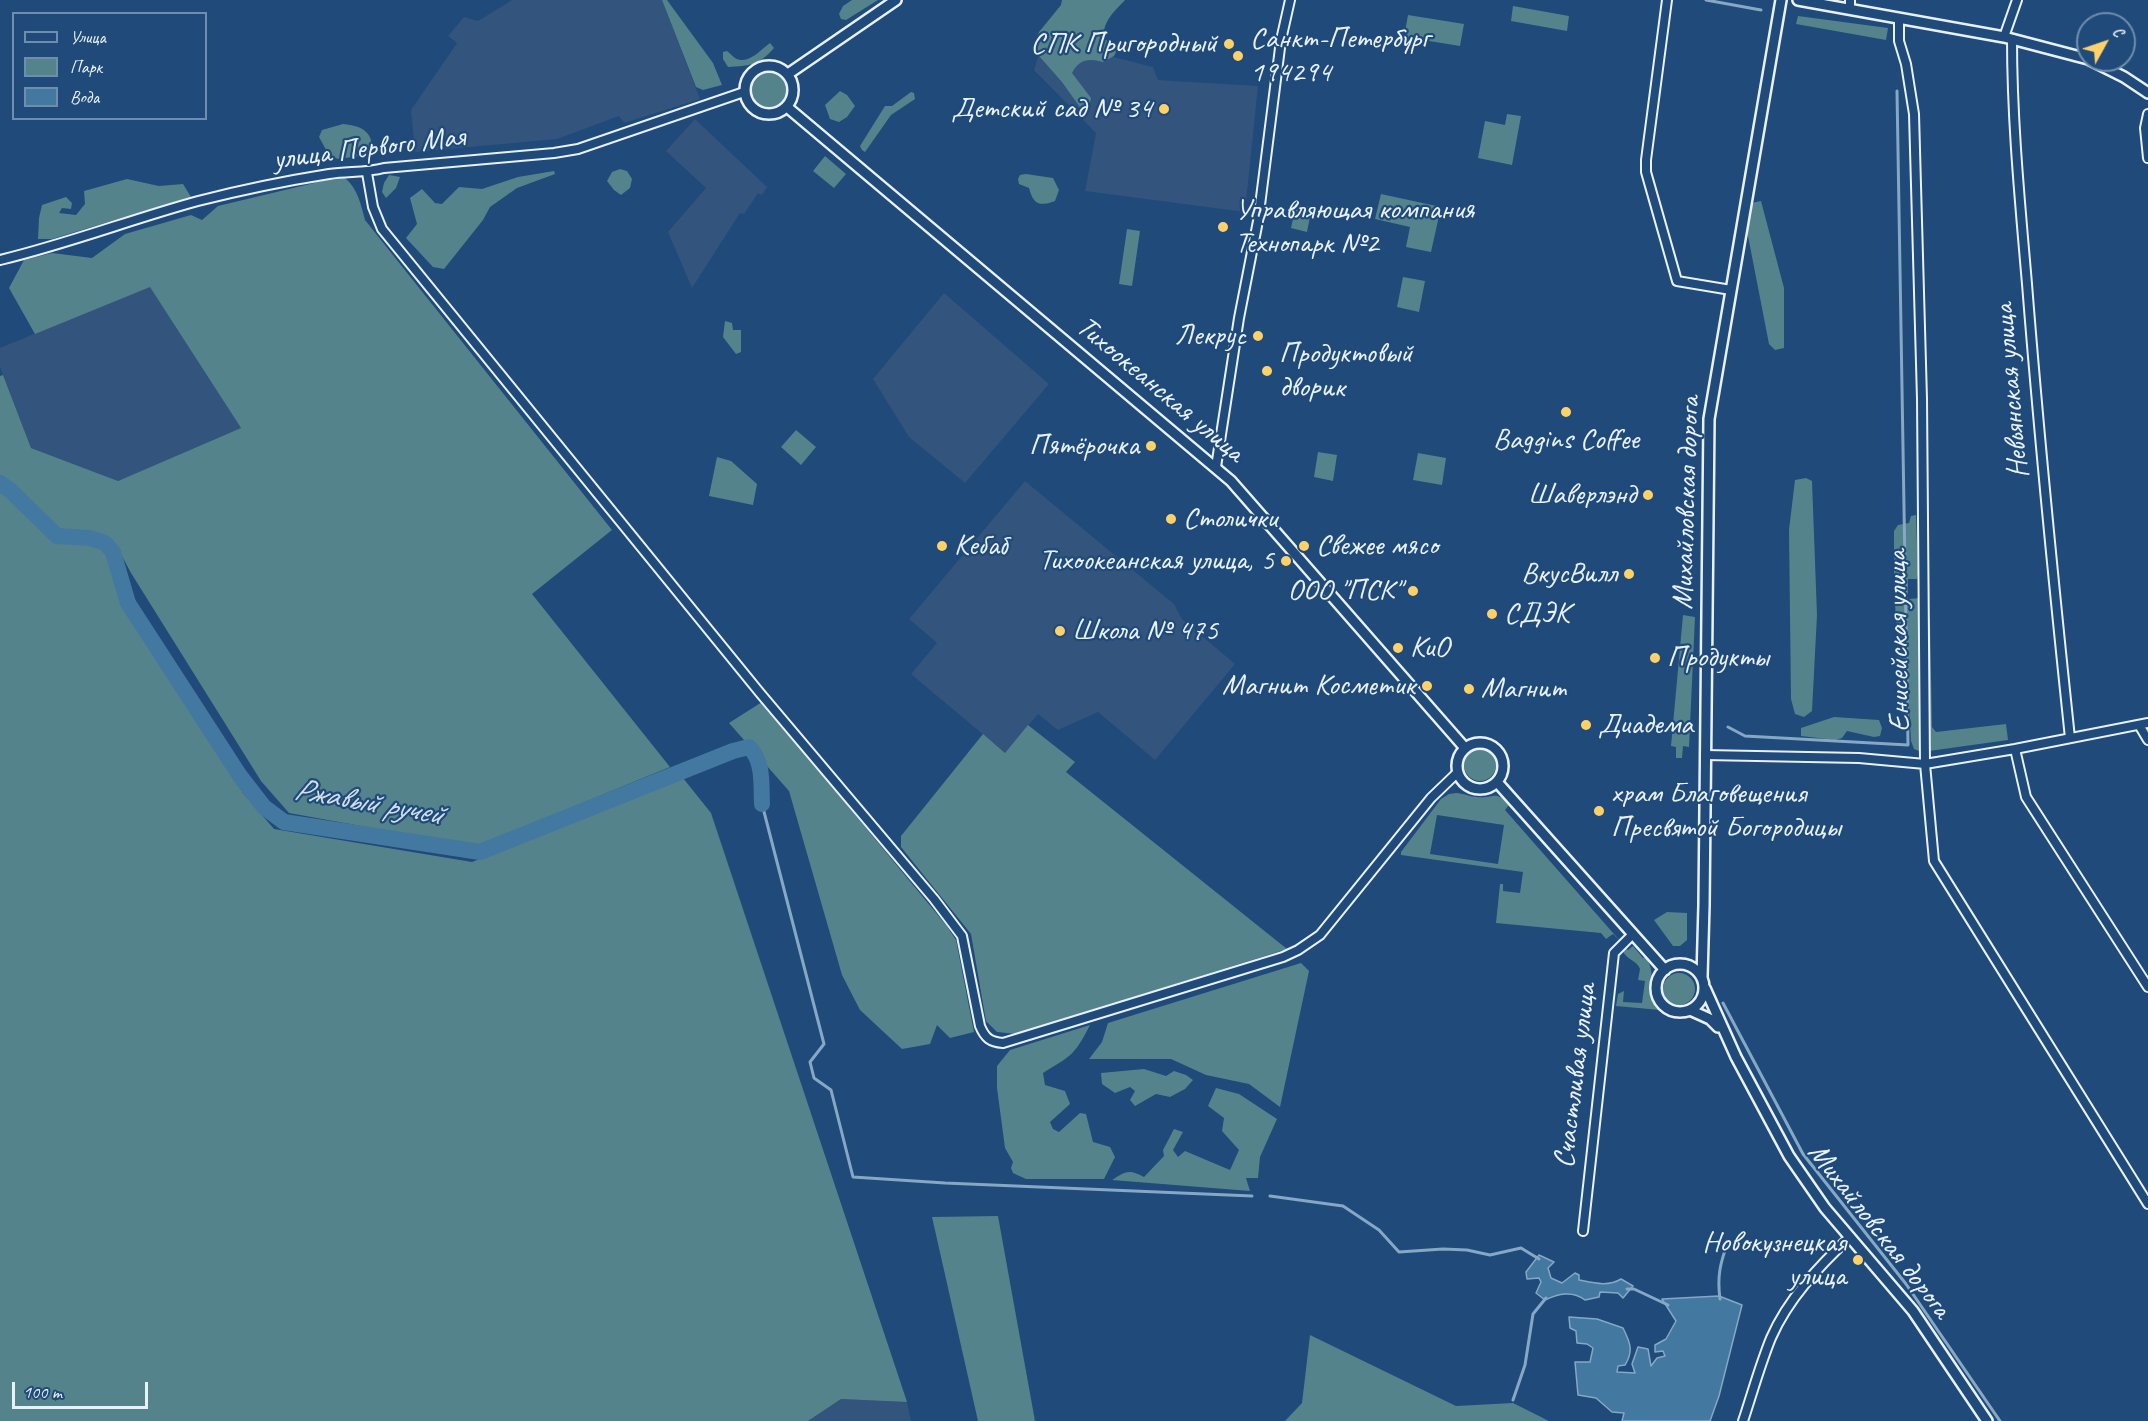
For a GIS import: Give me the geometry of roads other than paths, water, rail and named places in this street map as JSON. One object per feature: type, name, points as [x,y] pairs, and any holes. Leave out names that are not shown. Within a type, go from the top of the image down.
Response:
[{"type":"street","points":[[788,74],[896,0]]},
{"type":"street","points":[[1216,467],[1239,318],[1258,220],[1281,40],[1290,0]]},
{"type":"street","points":[[1666,0],[1646,160],[1648,183],[1677,281],[1731,290]]},
{"type":"street","name":"Михайловская дорога","points":[[1702,977],[1708,419],[1781,0]]},
{"type":"street","points":[[1798,0],[1850,4],[1899,18],[2008,38],[2076,56]]},
{"type":"street","points":[[2008,38],[2017,0]]},
{"type":"street","name":"Енисейская улица","points":[[1899,18],[1899,41],[1906,64],[1914,114],[1922,399],[1924,764],[1934,861],[2148,1204]]},
{"type":"street","name":"Невьянская улица","points":[[2008,38],[2033,369],[2070,738]]},
{"type":"street","points":[[775,66],[788,74],[794,91],[787,107],[770,115],[761,114],[753,109],[744,92],[748,77],[760,68],[775,66]]},
{"type":"street","points":[[2112,72],[2148,93]]},
{"type":"street","name":"улица Первого Мая","points":[[0,260],[45,249],[198,201],[281,183],[332,174],[367,173],[384,168],[578,149],[744,92]]},
{"type":"street","name":"Тихоокеанская улица","points":[[787,107],[1216,467],[1272,526],[1465,748]]},
{"type":"street","points":[[2148,114],[2145,128],[2148,158]]},
{"type":"street","points":[[367,173],[373,207],[382,229],[760,693],[963,936],[980,1026],[984,1035],[992,1042],[1014,1039],[1283,957],[1298,950],[1320,935],[1431,798],[1458,772]]},
{"type":"street","points":[[1705,755],[1859,758],[1924,764],[2148,723]]},
{"type":"street","points":[[2139,725],[2148,740]]},
{"type":"street","points":[[1482,742],[1498,751],[1503,767],[1497,782],[1488,788],[1480,789],[1471,787],[1462,781],[1458,772],[1458,759],[1465,748],[1473,743],[1482,742]]},
{"type":"street","points":[[2015,749],[2026,796],[2148,987]]},
{"type":"street","points":[[1497,782],[1665,970]]},
{"type":"street","name":"Счастливая улица","points":[[1583,1231],[1614,953],[1633,934]]},
{"type":"street","points":[[1680,964],[1695,969],[1702,977],[1705,988],[1701,1001],[1690,1010],[1673,1011],[1659,1000],[1657,983],[1670,966],[1696,956],[1703,941]]},
{"type":"street","name":"Михайловская дорога","points":[[1705,988],[1724,1034],[1789,1156],[1817,1199],[1913,1311],[1987,1421]]},
{"type":"street","name":"Михайловская дорога","points":[[1690,1010],[1710,1019],[1724,1034]]},
{"type":"street","points":[[1743,1421],[1772,1337],[1794,1298],[1831,1255],[1850,1237]]},
{"type":"water","points":[[1539,1255],[1554,1262],[1548,1268],[1551,1278],[1562,1283],[1575,1273],[1579,1275],[1579,1280],[1606,1284],[1621,1279],[1633,1286],[1623,1298],[1618,1293],[1600,1292],[1599,1297],[1585,1300],[1575,1295],[1565,1294],[1545,1300],[1536,1293],[1541,1282],[1539,1278],[1527,1279],[1526,1272]]},
{"type":"water","points":[[1719,1296],[1742,1305],[1719,1396],[1710,1421],[1622,1421],[1624,1413],[1612,1412],[1596,1398],[1578,1395],[1575,1362],[1590,1362],[1593,1348],[1587,1344],[1577,1343],[1576,1331],[1570,1328],[1569,1317],[1597,1319],[1623,1328],[1630,1351],[1625,1365],[1618,1366],[1617,1372],[1635,1373],[1632,1364],[1638,1347],[1648,1349],[1651,1366],[1657,1358],[1665,1356],[1663,1351],[1655,1352],[1655,1345],[1666,1339],[1676,1321],[1662,1299]]},
{"type":"waterway","points":[[1706,0],[1761,10]]},
{"type":"waterway","points":[[1728,727],[1745,736],[1908,745],[1897,91]]},
{"type":"waterway","name":"Ржавый ручей","points":[[0,483],[57,536],[90,538],[105,543],[113,552],[128,603],[240,776],[264,807],[284,822],[480,852],[733,751],[749,747],[759,766],[762,804]]},
{"type":"waterway","points":[[762,804],[824,1044],[810,1062],[814,1078],[831,1090],[853,1177],[1252,1196]]},
{"type":"waterway","points":[[1723,1003],[1803,1154],[1906,1284],[2000,1421]]},
{"type":"waterway","points":[[1270,1196],[1343,1206],[1379,1230],[1399,1252],[1443,1249],[1467,1250],[1490,1255],[1521,1248],[1539,1259]]},
{"type":"waterway","points":[[1720,1299],[1720,1270],[1728,1242]]},
{"type":"waterway","points":[[1627,1289],[1634,1289],[1668,1305]]},
{"type":"waterway","points":[[1513,1400],[1525,1365],[1533,1314],[1546,1298]]},
{"type":"place","name":"СПК Пригородный","points":[[1229,44]]},
{"type":"place","name":"Санкт-Петербург 194294","points":[[1238,56]]},
{"type":"place","name":"Детский сад № 34","points":[[1164,109]]},
{"type":"place","name":"Управляющая компания Технопарк №2","points":[[1223,227]]},
{"type":"place","name":"Лекрус","points":[[1258,336]]},
{"type":"place","name":"Продуктовый дворик","points":[[1267,371]]},
{"type":"place","name":"Baggins Coffee","points":[[1566,412]]},
{"type":"place","name":"Пятёрочка","points":[[1151,446]]},
{"type":"place","name":"Шаверлэнд","points":[[1648,495]]},
{"type":"place","name":"Столички","points":[[1171,519]]},
{"type":"place","name":"Кебаб","points":[[942,546]]},
{"type":"place","name":"Свежее мясо","points":[[1304,546]]},
{"type":"place","name":"Тихоокеанская улица, 5","points":[[1286,561]]},
{"type":"place","name":"ВкусВилл","points":[[1629,574]]},
{"type":"place","name":"ООО \"ПСК\"","points":[[1413,591]]},
{"type":"place","name":"СДЭК","points":[[1492,614]]},
{"type":"place","name":"Школа № 475","points":[[1060,631]]},
{"type":"place","name":"КиО","points":[[1398,648]]},
{"type":"place","name":"Продукты","points":[[1655,658]]},
{"type":"place","name":"Магнит Косметик","points":[[1427,686]]},
{"type":"place","name":"Магнит","points":[[1469,689]]},
{"type":"place","name":"Диадема","points":[[1586,725]]},
{"type":"place","name":"храм Благовещения Пресвятой Богородицы","points":[[1599,811]]},
{"type":"place","name":"Новокузнецкая улица","points":[[1858,1260]]}]
